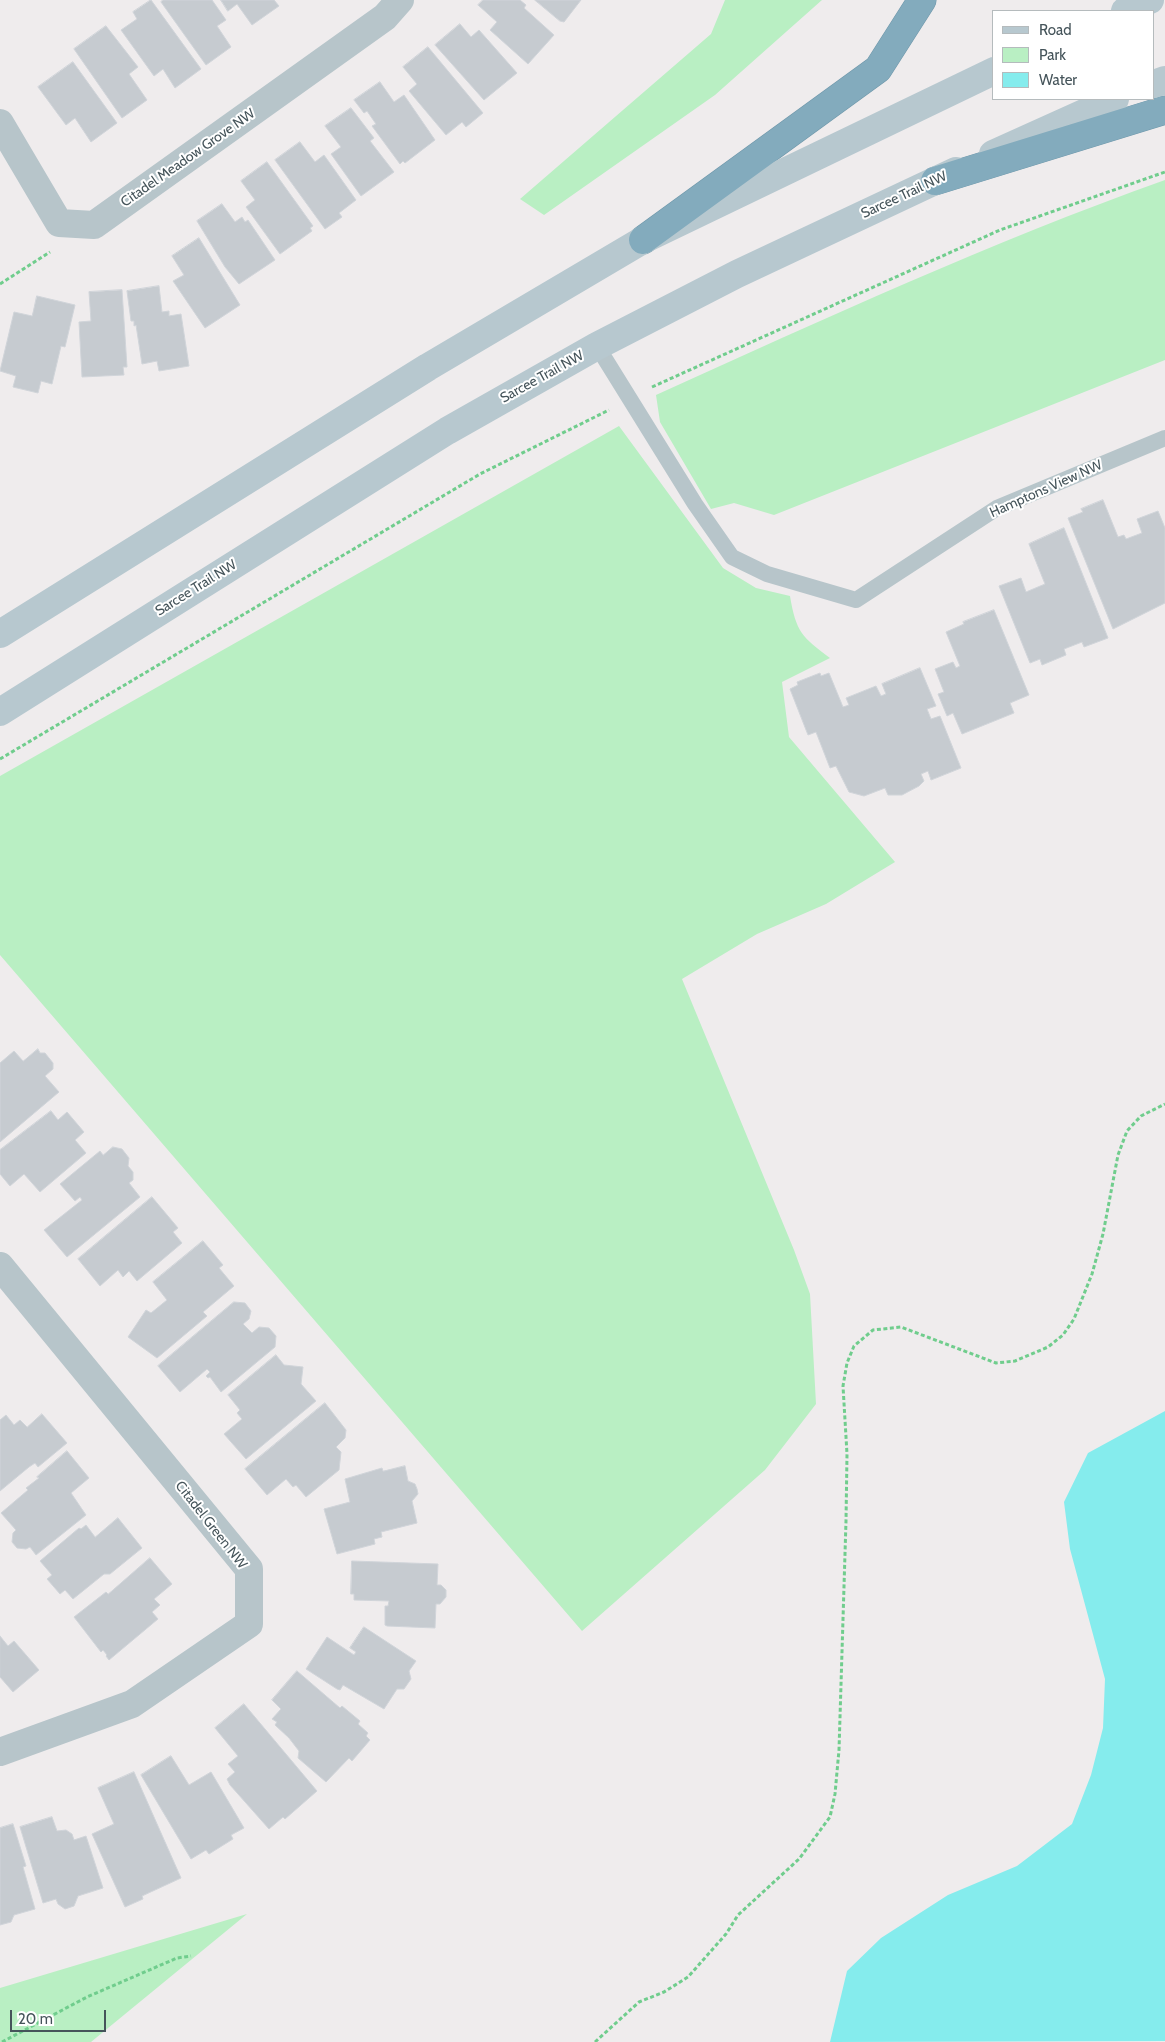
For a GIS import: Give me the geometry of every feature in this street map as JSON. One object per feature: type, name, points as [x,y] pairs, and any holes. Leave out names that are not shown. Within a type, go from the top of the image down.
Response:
[{"type":"highway","points":[[643,240],[878,69],[922,0]]},
{"type":"highway","points":[[935,181],[1165,110]]},
{"type":"main road","points":[[1127,10],[1150,0]]},
{"type":"main road","points":[[0,634],[428,368],[643,240],[992,72]]},
{"type":"main road","name":"Sarcee Trail NW","points":[[0,712],[447,430],[597,346],[738,274],[1112,100]]},
{"type":"street","name":"Citadel Meadow Grove NW","points":[[0,123],[59,223],[94,225],[385,17],[400,0]]},
{"type":"street","name":"Citadel Green NW","points":[[0,1266],[249,1568],[249,1624],[132,1704],[0,1752]]},
{"type":"lane","points":[[597,346],[629,400]]},
{"type":"lane","name":"Hamptons View NW","points":[[629,400],[695,504],[732,557],[767,574],[856,600],[997,508],[1165,438]]},
{"type":"path","points":[[0,759],[480,474],[629,400],[655,385],[1000,230],[1165,172]]},
{"type":"path","points":[[0,284],[53,250]]},
{"type":"path","points":[[594,2042],[640,2002],[664,1992],[688,1977],[726,1934],[738,1915],[799,1859],[830,1817],[835,1794],[839,1750],[847,1464],[843,1386],[847,1363],[854,1346],[873,1330],[901,1327],[996,1363],[1015,1361],[1048,1347],[1063,1335],[1074,1319],[1092,1274],[1103,1234],[1118,1155],[1127,1131],[1141,1116],[1165,1104]]},
{"type":"path","points":[[2,2042],[87,1997],[177,1958],[191,1956]]},
{"type":"green space","points":[[725,0],[822,0],[715,95],[544,215],[520,199],[711,34]]},
{"type":"green space","points":[[1165,180],[1165,360],[774,515],[734,503],[711,509],[660,422],[656,395],[972,255]]},
{"type":"green space","points":[[619,426],[723,568],[756,588],[790,596],[795,618],[802,633],[813,645],[830,658],[782,682],[789,737],[895,862],[826,904],[757,934],[682,979],[794,1250],[810,1294],[816,1404],[765,1470],[582,1631],[0,955],[0,776]]},
{"type":"green space","points":[[247,1914],[91,2042],[0,2042],[0,1988]]},
{"type":"water","points":[[1165,1411],[1165,2041],[830,2042],[847,1971],[881,1938],[948,1895],[1017,1866],[1072,1824],[1091,1775],[1103,1728],[1105,1679],[1070,1549],[1064,1502],[1088,1453]]},
{"type":"building","points":[[151,0],[201,69],[175,88],[163,69],[154,76],[121,30],[137,19],[133,12]]},
{"type":"building","points":[[163,0],[212,0],[226,20],[217,26],[231,47],[206,65],[161,2]]},
{"type":"building","points":[[221,0],[274,0],[279,6],[252,25],[237,4],[228,11]]},
{"type":"building","points":[[483,0],[520,0],[526,5],[524,8],[554,35],[528,64],[490,30],[497,22],[478,5]]},
{"type":"building","points":[[535,0],[581,0],[564,22],[560,21]]},
{"type":"building","points":[[460,24],[471,37],[479,30],[517,73],[484,100],[435,45]]},
{"type":"building","points":[[106,26],[138,67],[129,74],[147,100],[122,118],[74,49]]},
{"type":"building","points":[[428,47],[483,113],[466,127],[462,122],[446,135],[409,91],[417,84],[403,67]]},
{"type":"building","points":[[73,62],[117,123],[91,142],[75,118],[66,125],[38,87]]},
{"type":"building","points":[[380,82],[394,102],[404,95],[435,140],[405,163],[403,161],[400,164],[372,126],[376,124],[367,111],[364,113],[354,100]]},
{"type":"building","points":[[351,108],[374,138],[370,141],[394,172],[361,196],[331,154],[341,147],[325,126]]},
{"type":"building","points":[[300,142],[315,162],[324,155],[356,200],[339,213],[342,217],[325,229],[275,160]]},
{"type":"building","points":[[267,162],[313,226],[310,228],[312,231],[280,254],[246,207],[255,200],[241,181]]},
{"type":"building","points":[[222,204],[235,222],[242,217],[245,222],[248,220],[275,260],[239,284],[225,267],[197,221]]},
{"type":"building","points":[[199,238],[240,305],[205,328],[173,281],[184,275],[172,256]]},
{"type":"building","points":[[159,286],[162,312],[169,311],[169,316],[181,314],[189,366],[159,371],[157,361],[142,364],[136,325],[134,326],[134,321],[131,321],[127,291]]},
{"type":"building","points":[[122,290],[127,367],[123,367],[124,375],[82,377],[79,322],[91,321],[89,292]]},
{"type":"building","points":[[37,296],[75,305],[65,347],[61,346],[52,384],[41,381],[38,393],[13,387],[16,376],[0,371],[14,312],[32,316]]},
{"type":"building","points":[[1103,500],[1118,537],[1124,535],[1126,539],[1142,533],[1137,519],[1158,511],[1165,528],[1165,603],[1113,629],[1068,518],[1083,512],[1081,509]]},
{"type":"building","points":[[1064,528],[1108,638],[1084,647],[1082,642],[1064,649],[1066,655],[1042,665],[1040,659],[1030,663],[999,586],[1021,578],[1026,592],[1045,584],[1029,544]]},
{"type":"building","points":[[994,610],[1029,695],[1010,703],[1014,713],[962,734],[953,713],[947,716],[938,694],[944,692],[935,669],[953,662],[956,668],[960,666],[946,632],[964,624],[963,622]]},
{"type":"building","points":[[920,668],[936,706],[927,709],[931,719],[940,716],[961,768],[931,780],[928,771],[921,774],[924,781],[919,786],[902,795],[888,795],[885,788],[864,796],[849,792],[836,766],[830,768],[816,732],[808,735],[790,689],[798,685],[797,682],[820,673],[821,676],[829,673],[843,707],[849,705],[846,698],[876,686],[881,696],[886,694],[882,684]]},
{"type":"building","points":[[38,1049],[40,1053],[45,1053],[53,1063],[53,1069],[45,1076],[59,1092],[0,1142],[0,1063],[14,1051],[23,1061]]},
{"type":"building","points":[[51,1111],[58,1120],[67,1112],[84,1132],[75,1140],[86,1153],[40,1192],[24,1174],[10,1186],[0,1174],[0,1150]]},
{"type":"building","points":[[113,1147],[122,1149],[129,1158],[128,1166],[133,1172],[133,1180],[129,1183],[140,1197],[67,1257],[44,1230],[82,1200],[80,1197],[75,1201],[60,1184],[100,1151],[103,1155]]},
{"type":"building","points":[[152,1197],[178,1228],[173,1232],[182,1243],[137,1281],[129,1271],[123,1277],[118,1270],[100,1286],[78,1259]]},
{"type":"building","points":[[203,1241],[223,1265],[219,1268],[234,1286],[203,1312],[207,1316],[157,1358],[128,1337],[146,1310],[151,1313],[167,1300],[153,1282]]},
{"type":"building","points":[[234,1302],[245,1303],[251,1311],[249,1319],[243,1324],[252,1333],[259,1327],[269,1328],[276,1336],[275,1347],[221,1392],[210,1377],[206,1376],[210,1372],[207,1369],[180,1392],[158,1366]]},
{"type":"building","points":[[276,1355],[284,1365],[303,1367],[301,1384],[316,1401],[246,1459],[224,1434],[242,1419],[237,1413],[240,1410],[228,1395]]},
{"type":"building","points":[[325,1403],[346,1430],[345,1438],[336,1447],[341,1452],[339,1470],[306,1497],[296,1485],[293,1487],[286,1479],[267,1495],[245,1469]]},
{"type":"building","points":[[42,1414],[67,1443],[38,1467],[35,1463],[29,1467],[0,1491],[0,1420],[6,1415],[14,1425],[20,1420],[27,1427]]},
{"type":"building","points":[[67,1451],[89,1478],[71,1493],[86,1515],[36,1555],[30,1547],[26,1549],[17,1548],[12,1542],[13,1533],[16,1530],[1,1513],[28,1490],[26,1488]]},
{"type":"building","points":[[405,1466],[408,1481],[415,1484],[417,1489],[418,1494],[412,1501],[417,1523],[381,1532],[382,1537],[374,1539],[375,1544],[337,1554],[324,1509],[350,1502],[345,1479],[382,1468],[383,1471]]},
{"type":"building","points":[[118,1518],[142,1548],[110,1574],[104,1574],[73,1599],[65,1590],[60,1594],[47,1579],[52,1575],[40,1561],[79,1528],[81,1529],[86,1525],[95,1537]]},
{"type":"building","points":[[150,1558],[172,1584],[154,1599],[160,1605],[152,1612],[158,1619],[109,1660],[103,1650],[101,1652],[74,1617],[106,1592],[108,1594]]},
{"type":"building","points":[[352,1561],[438,1564],[437,1585],[441,1585],[446,1590],[446,1597],[440,1604],[436,1604],[435,1628],[387,1626],[385,1625],[385,1606],[388,1606],[389,1601],[354,1600],[354,1594],[351,1594]]},
{"type":"building","points":[[364,1627],[416,1661],[409,1671],[411,1679],[404,1689],[397,1689],[384,1709],[343,1685],[340,1690],[337,1689],[306,1669],[327,1637],[354,1655],[356,1652],[350,1648]]},
{"type":"building","points":[[0,1636],[8,1646],[14,1641],[39,1670],[13,1692],[0,1677]]},
{"type":"building","points":[[297,1671],[340,1708],[342,1706],[360,1721],[358,1724],[368,1733],[366,1736],[370,1740],[352,1761],[349,1758],[326,1782],[298,1758],[299,1751],[275,1725],[277,1722],[272,1719],[281,1709],[272,1700]]},
{"type":"building","points":[[244,1704],[317,1791],[285,1819],[283,1817],[269,1829],[230,1785],[227,1779],[235,1772],[228,1764],[238,1756],[215,1728]]},
{"type":"building","points":[[171,1756],[189,1785],[211,1772],[244,1828],[231,1835],[233,1839],[209,1854],[206,1850],[191,1859],[141,1775]]},
{"type":"building","points":[[134,1772],[181,1878],[142,1896],[143,1899],[125,1907],[92,1834],[114,1824],[98,1788]]},
{"type":"building","points":[[52,1817],[57,1831],[66,1830],[72,1834],[74,1840],[86,1836],[103,1888],[78,1896],[74,1906],[65,1909],[58,1904],[56,1899],[43,1903],[20,1827]]},
{"type":"building","points":[[13,1824],[26,1866],[23,1867],[35,1909],[14,1915],[11,1922],[0,1925],[0,1828]]}]
